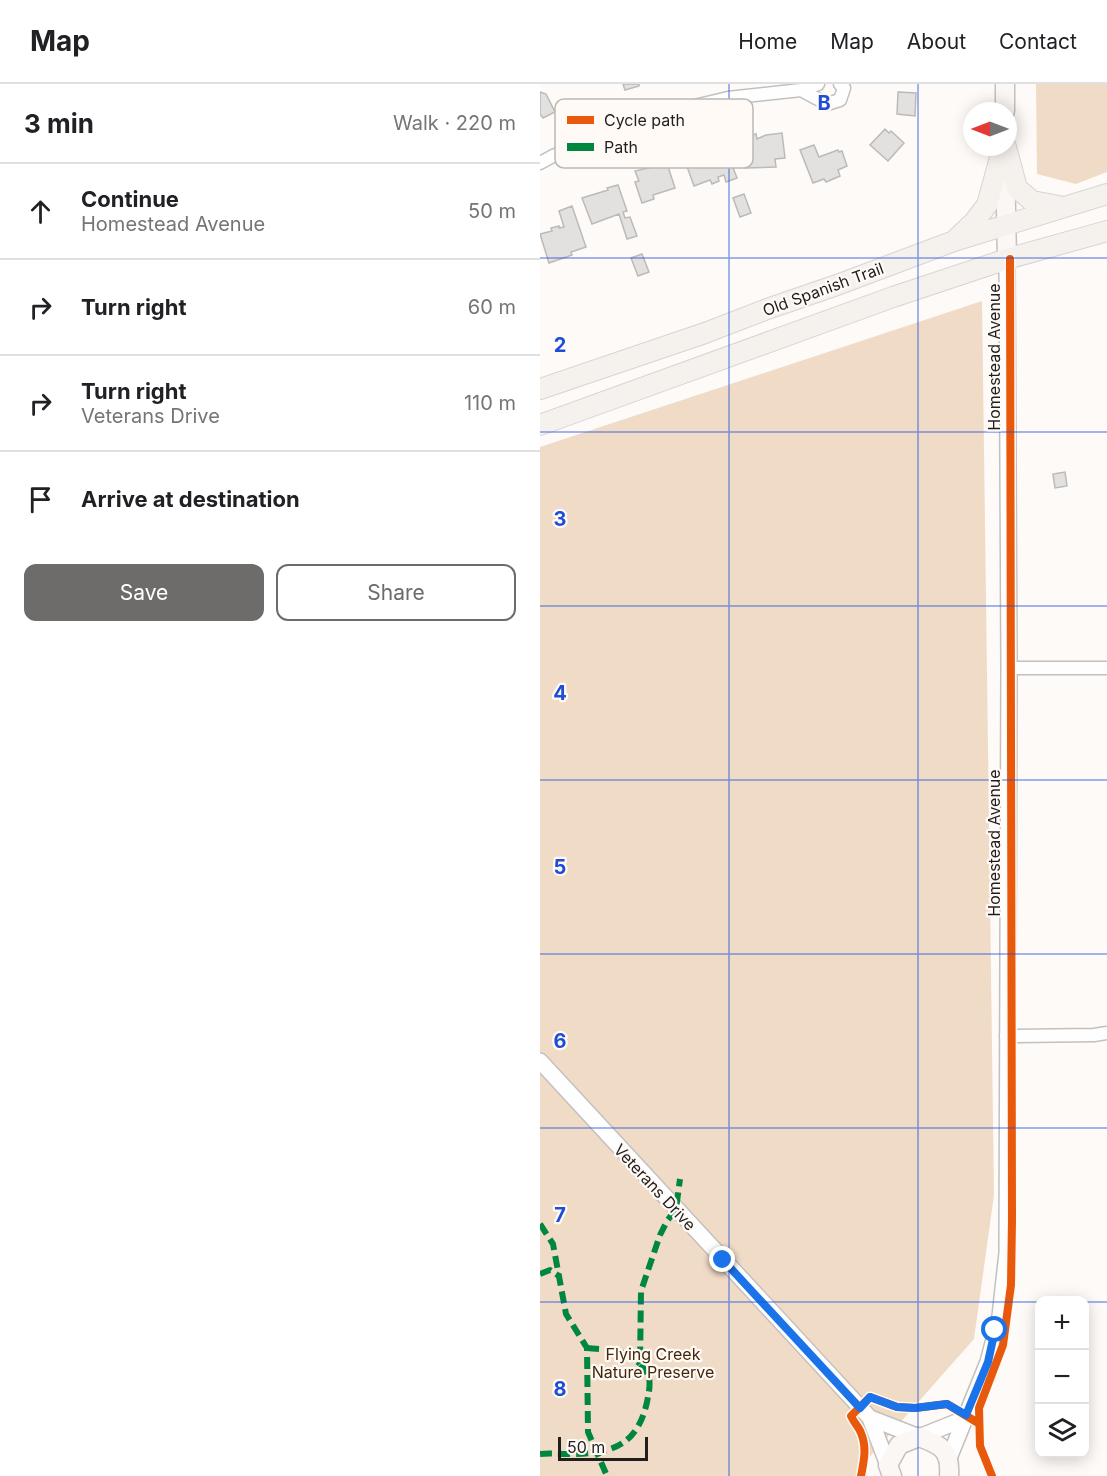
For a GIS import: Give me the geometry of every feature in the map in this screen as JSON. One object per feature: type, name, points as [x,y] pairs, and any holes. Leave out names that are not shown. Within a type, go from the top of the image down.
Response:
[{"type":"main road","points":[[1005,84],[1005,102]]},
{"type":"main road","points":[[954,241],[974,222],[987,205],[1002,156]]},
{"type":"main road","points":[[1005,156],[1007,259]]},
{"type":"main road","points":[[1008,156],[1017,188],[1032,201],[1065,207]]},
{"type":"main road","name":"Old Spanish Trail","points":[[540,389],[705,333],[954,241],[1107,194]]},
{"type":"main road","name":"Old Spanish Trail","points":[[540,424],[893,297],[1007,259],[1107,231]]},
{"type":"main road","points":[[888,1472],[899,1445],[919,1437],[940,1444],[949,1471]]},
{"type":"street","points":[[724,99],[801,90],[818,84]]},
{"type":"street","points":[[801,90],[827,104],[840,100],[844,88],[840,84]]},
{"type":"street","points":[[540,163],[555,155]]},
{"type":"street","name":"Homestead Avenue","points":[[949,1471],[964,1419],[988,1362],[1000,1316],[1007,1253],[1009,668],[1007,259]]},
{"type":"street","points":[[1009,668],[1107,668]]},
{"type":"street","points":[[1006,1035],[1107,1034]]},
{"type":"street","name":"Veterans Drive","points":[[540,1061],[870,1418],[888,1472]]},
{"type":"street","name":"Veterans Drive","points":[[870,1418],[919,1437]]},
{"type":"street","points":[[919,1437],[964,1419]]},
{"type":"green space","points":[[1036,84],[1107,84],[1107,172],[1076,184],[1037,174]]},
{"type":"green space","name":"Flying Creek Nature Preserve","points":[[982,301],[994,1195],[974,1339],[859,1469],[857,1476],[540,1476],[540,447]]},
{"type":"building","points":[[623,84],[639,84],[639,86],[625,90]]},
{"type":"building","points":[[540,92],[546,94],[555,112],[543,118],[540,114]]},
{"type":"building","points":[[898,92],[916,93],[915,116],[897,114]]},
{"type":"building","points":[[885,129],[889,133],[891,131],[904,143],[888,161],[870,145]]},
{"type":"building","points":[[782,133],[785,158],[775,159],[776,167],[753,168],[753,135],[756,134],[757,139]]},
{"type":"building","points":[[814,145],[819,157],[838,150],[842,151],[847,166],[838,170],[840,176],[826,182],[824,179],[813,183],[800,150]]},
{"type":"building","points":[[669,168],[675,188],[653,195],[654,199],[642,203],[635,182],[639,181],[635,171]]},
{"type":"building","points":[[688,168],[733,168],[737,178],[726,182],[724,175],[718,177],[719,181],[712,184],[710,180],[694,186]]},
{"type":"building","points":[[618,185],[627,211],[623,212],[625,218],[630,217],[637,236],[627,239],[619,214],[592,224],[582,198]]},
{"type":"building","points":[[744,194],[751,213],[740,217],[733,198]]},
{"type":"building","points":[[572,206],[586,247],[549,263],[540,234],[552,231],[551,228],[564,227],[559,211]]},
{"type":"building","points":[[642,254],[649,272],[638,276],[631,258]]},
{"type":"building","points":[[1065,472],[1067,486],[1055,488],[1053,474]]},
{"type":"marked path","points":[[540,1454],[583,1454],[609,1449],[629,1438],[636,1429],[649,1391],[649,1377],[640,1364],[641,1291],[660,1235],[676,1209],[680,1179]]},
{"type":"marked path","points":[[540,1224],[553,1244],[566,1314],[587,1348],[588,1432],[607,1476]]},
{"type":"marked path","points":[[540,1274],[550,1270],[559,1276]]},
{"type":"marked path","points":[[587,1348],[621,1352],[640,1364]]},
{"type":"cycle path","points":[[992,1476],[980,1446],[979,1408],[1003,1345],[1011,1285],[1012,1220],[1010,259]]},
{"type":"cycle path","points":[[861,1476],[864,1444],[860,1431],[851,1416],[870,1397],[897,1407],[915,1408],[947,1404],[978,1423]]},
{"type":"route","points":[[723,1260],[860,1408],[870,1397],[897,1407],[915,1408],[947,1404],[966,1415],[988,1362],[995,1330]]}]
